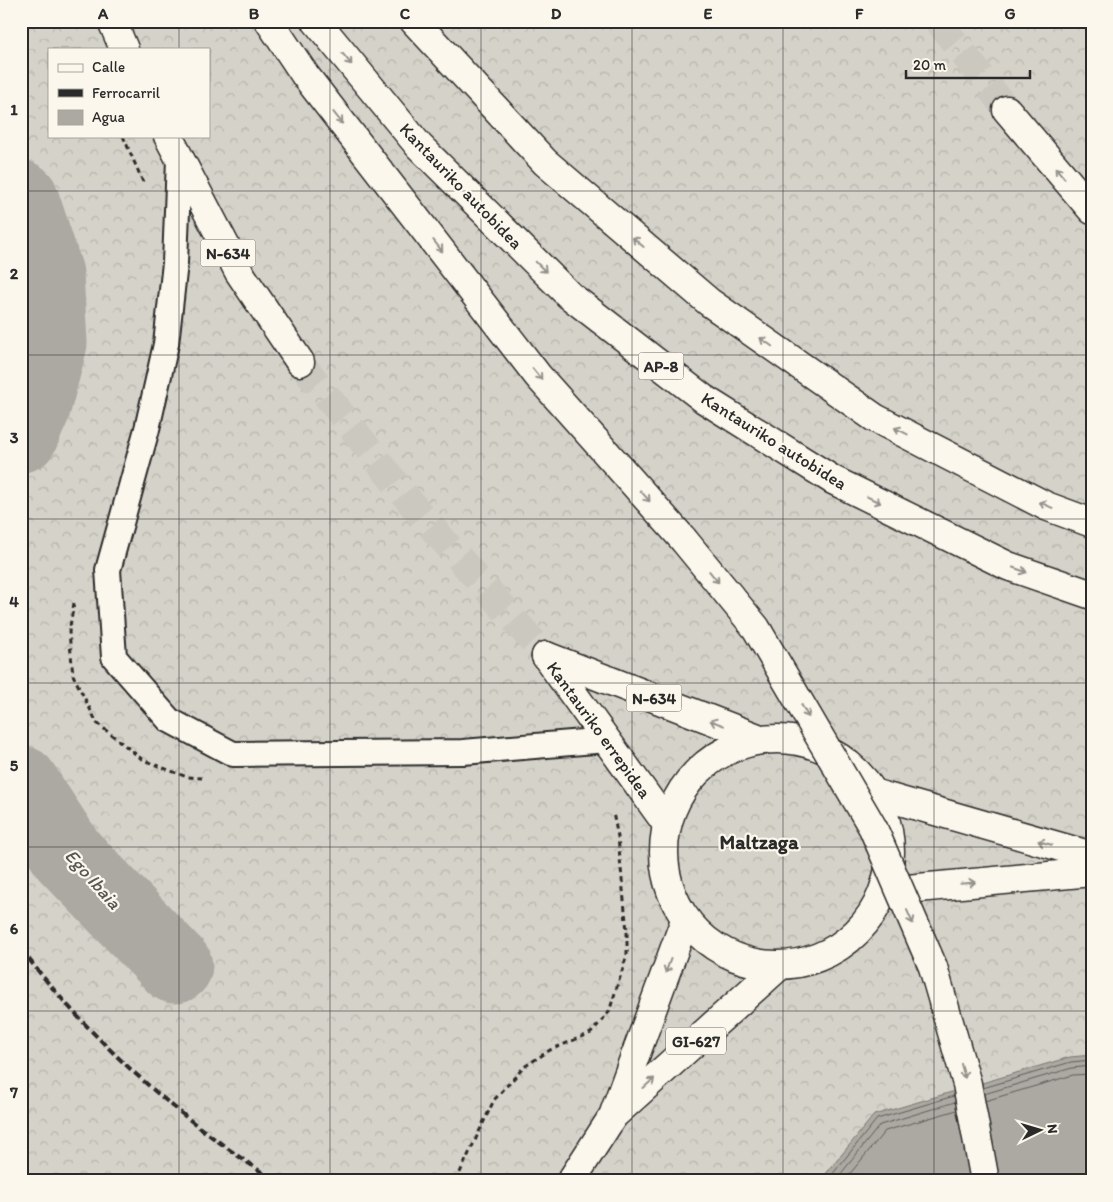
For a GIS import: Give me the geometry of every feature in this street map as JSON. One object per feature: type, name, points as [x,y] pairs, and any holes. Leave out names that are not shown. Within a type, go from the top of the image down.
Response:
[{"type":"main road","points":[[112,21],[124,48]]},
{"type":"main road","points":[[269,21],[305,75],[538,376],[683,539],[756,628],[873,828],[933,967],[967,1084],[985,1181]]},
{"type":"main road","name":"Kantauriko autobidea","points":[[316,21],[418,146],[569,295],[704,399],[833,480],[1008,566],[1092,595]]},
{"type":"main road","points":[[420,27],[544,162],[709,302],[875,418],[1046,506],[1092,523]]},
{"type":"main road","points":[[1007,110],[1092,210]]},
{"type":"main road","name":"N-634","points":[[174,147],[238,272],[300,362]]},
{"type":"main road","name":"Kantauriko errepidea","points":[[666,822],[546,656],[763,740]]},
{"type":"main road","name":"N-634","points":[[780,737],[823,746],[856,768],[876,794],[886,816],[891,845],[884,890],[871,918],[843,946],[817,959],[778,967],[723,953],[685,920],[663,868],[666,822],[689,778],[731,746],[780,737]]},
{"type":"main road","points":[[876,794],[1092,856]]},
{"type":"main road","points":[[884,890],[1092,872]]},
{"type":"main road","name":"GI-627","points":[[571,1181],[613,1116],[685,920]]},
{"type":"main road","name":"GI-627","points":[[613,1116],[778,967]]},
{"type":"lane","points":[[174,147],[175,263],[166,344],[147,429],[108,570],[114,657],[169,720],[233,754],[463,752],[607,740]]},
{"type":"path","points":[[124,138],[145,188]]},
{"type":"path","points":[[76,593],[69,632],[73,675],[97,724],[144,760],[186,777],[206,778]]},
{"type":"path","points":[[456,1181],[494,1100],[518,1074],[550,1050],[591,1033],[609,1012],[627,955],[627,932],[618,837],[612,809]]},
{"type":"green space","points":[[21,21],[1092,21],[1092,1181],[21,1181]]},
{"type":"water","points":[[1092,1055],[1092,1181],[820,1181],[874,1115],[1070,1057]]},
{"type":"waterway","name":"Ego Ibaia","points":[[21,198],[46,274],[50,343],[33,408],[21,435]]},
{"type":"waterway","name":"Ego Ibaia","points":[[21,783],[68,855],[175,966]]},
{"type":"tunnel","points":[[938,21],[1007,110]]},
{"type":"tunnel","points":[[300,362],[419,513],[546,656]]},
{"type":"railway","points":[[21,949],[77,1015],[138,1076],[204,1131],[275,1181]]},
{"type":"district","name":"Maltzaga","points":[[759,842]]}]
